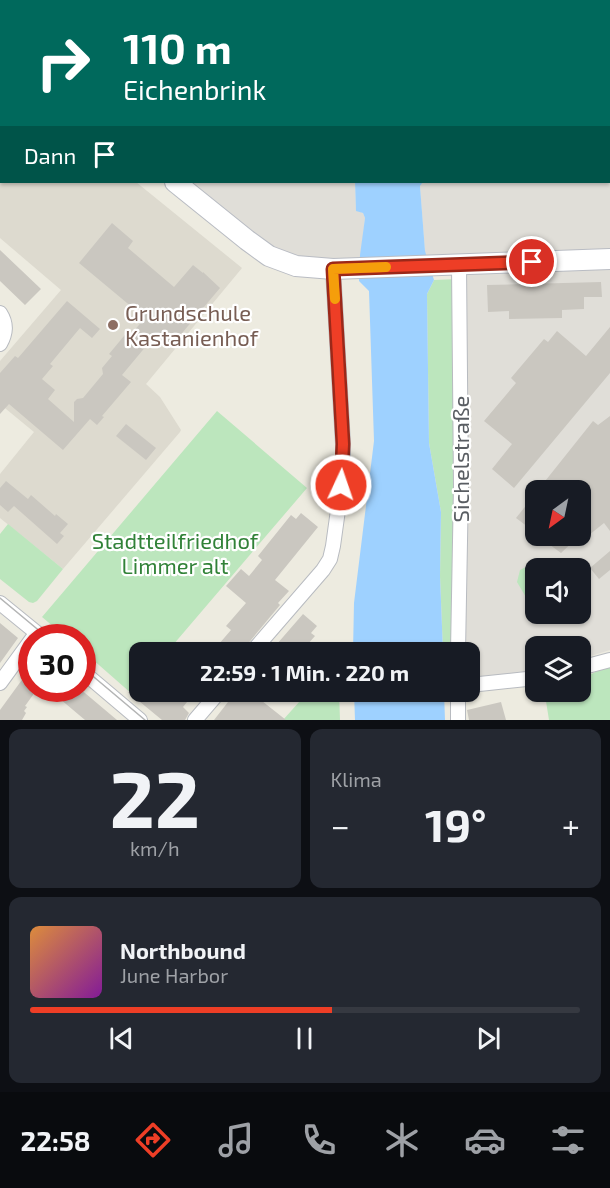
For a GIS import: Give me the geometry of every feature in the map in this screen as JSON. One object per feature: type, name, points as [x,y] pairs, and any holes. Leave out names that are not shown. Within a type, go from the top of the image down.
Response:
[{"type":"main road","points":[[176,183],[269,256],[296,266],[333,269],[610,259]]},
{"type":"street","name":"Sichelstraße","points":[[458,642],[461,486],[459,265]]},
{"type":"street","points":[[261,642],[323,570],[330,558],[333,546],[343,474],[333,269]]},
{"type":"street","points":[[0,313],[5,324],[5,334],[0,344]]},
{"type":"street","points":[[0,603],[22,624]]},
{"type":"street","points":[[0,684],[18,660]]},
{"type":"street","points":[[591,665],[610,660]]},
{"type":"street","points":[[480,684],[525,679]]},
{"type":"street","points":[[96,683],[140,720]]},
{"type":"street","points":[[195,720],[210,702]]},
{"type":"street","points":[[458,702],[458,720]]},
{"type":"shaded area","name":"Grundschule Kastanienhof","points":[[0,183],[137,183],[242,268],[146,384],[160,397],[181,430],[180,432],[63,569],[0,518],[0,474],[34,432],[0,404],[0,361],[61,290],[0,238]]},
{"type":"shaded area","points":[[176,183],[355,183],[356,210],[363,213],[365,218],[361,255],[425,251],[420,186],[422,183],[610,183],[610,650],[591,656],[591,636],[525,636],[525,672],[480,681],[480,642],[458,642],[459,265],[296,266]]},
{"type":"green space","points":[[459,279],[458,642],[443,642],[441,512],[429,443],[427,294],[434,280]]},
{"type":"green space","name":"Stadtteilfriedhof Limmer alt","points":[[217,411],[307,488],[176,642],[129,642],[129,691],[96,662],[96,624],[50,624],[42,617]]},
{"type":"green space","points":[[8,524],[63,569],[33,603],[0,579],[0,534]]},
{"type":"green space","points":[[525,568],[525,596],[517,582],[520,570]]},
{"type":"green space","points":[[610,665],[610,720],[549,720],[546,702],[591,702],[591,674]]},
{"type":"green space","points":[[299,702],[339,702],[340,720],[283,720]]},
{"type":"water","points":[[355,183],[422,183],[420,186],[425,251],[434,280],[427,294],[429,443],[441,512],[443,642],[353,642],[354,603],[374,441],[369,291],[359,281],[365,218],[363,213],[356,211]]},
{"type":"water","points":[[354,702],[444,702],[445,720],[355,720]]},
{"type":"building","points":[[112,223],[133,241],[128,248],[174,287],[193,265],[220,288],[172,345],[157,333],[122,375],[131,382],[102,416],[104,417],[97,425],[90,419],[63,450],[9,404],[0,414],[0,373],[15,356],[18,358],[67,301],[100,329],[92,338],[80,328],[50,364],[53,366],[42,379],[55,390],[48,399],[74,422],[74,402],[83,398],[103,374],[102,368],[112,356],[109,354],[129,330],[132,333],[145,318],[79,263]]},
{"type":"building","points":[[0,250],[41,289],[25,305],[0,281]]},
{"type":"building","points":[[601,282],[602,297],[584,297],[584,309],[562,310],[562,318],[509,319],[509,311],[488,312],[487,285]]},
{"type":"building","points":[[610,327],[610,373],[514,488],[492,469],[512,444],[484,421],[516,383],[511,378],[544,339],[548,342],[557,331],[586,356]]},
{"type":"building","points":[[610,416],[610,531],[604,523],[591,533],[591,480],[546,480],[593,421],[598,425]]},
{"type":"building","points":[[126,424],[156,448],[146,460],[116,436]]},
{"type":"building","points":[[6,481],[28,499],[31,495],[68,524],[60,533],[64,536],[57,544],[14,506],[8,512],[0,505],[0,488]]},
{"type":"building","points":[[525,507],[525,525],[516,518]]},
{"type":"building","points":[[301,513],[318,527],[275,580],[289,591],[249,642],[221,642],[231,630],[226,626],[246,603],[226,586],[241,569],[249,576],[262,560],[258,556],[291,515],[296,519]]},
{"type":"building","points":[[552,546],[568,546],[561,553]]},
{"type":"building","points":[[610,551],[610,570],[599,579],[591,567]]},
{"type":"building","points":[[303,614],[317,626],[311,633],[315,636],[310,642],[279,642]]},
{"type":"building","points":[[0,623],[18,638],[0,663]]},
{"type":"building","points":[[18,685],[18,702],[28,702],[22,720],[0,720],[0,710]]},
{"type":"building","points":[[64,702],[96,702],[117,720],[85,720]]},
{"type":"building","points":[[140,702],[187,702],[183,707],[189,713],[185,720],[162,720]]},
{"type":"building","points":[[228,702],[263,702],[286,720],[214,720]]},
{"type":"building","points":[[501,702],[506,720],[469,720],[467,710]]},
{"type":"tram line","points":[[0,598],[31,624]]},
{"type":"tram line","points":[[96,679],[145,720]]},
{"type":"slow traffic","points":[[335,299],[333,269],[386,267]]},
{"type":"place","name":"Grundschule Kastanienhof","points":[[113,325]]},
{"type":"route","points":[[341,485],[343,444],[333,269],[532,262]]}]
